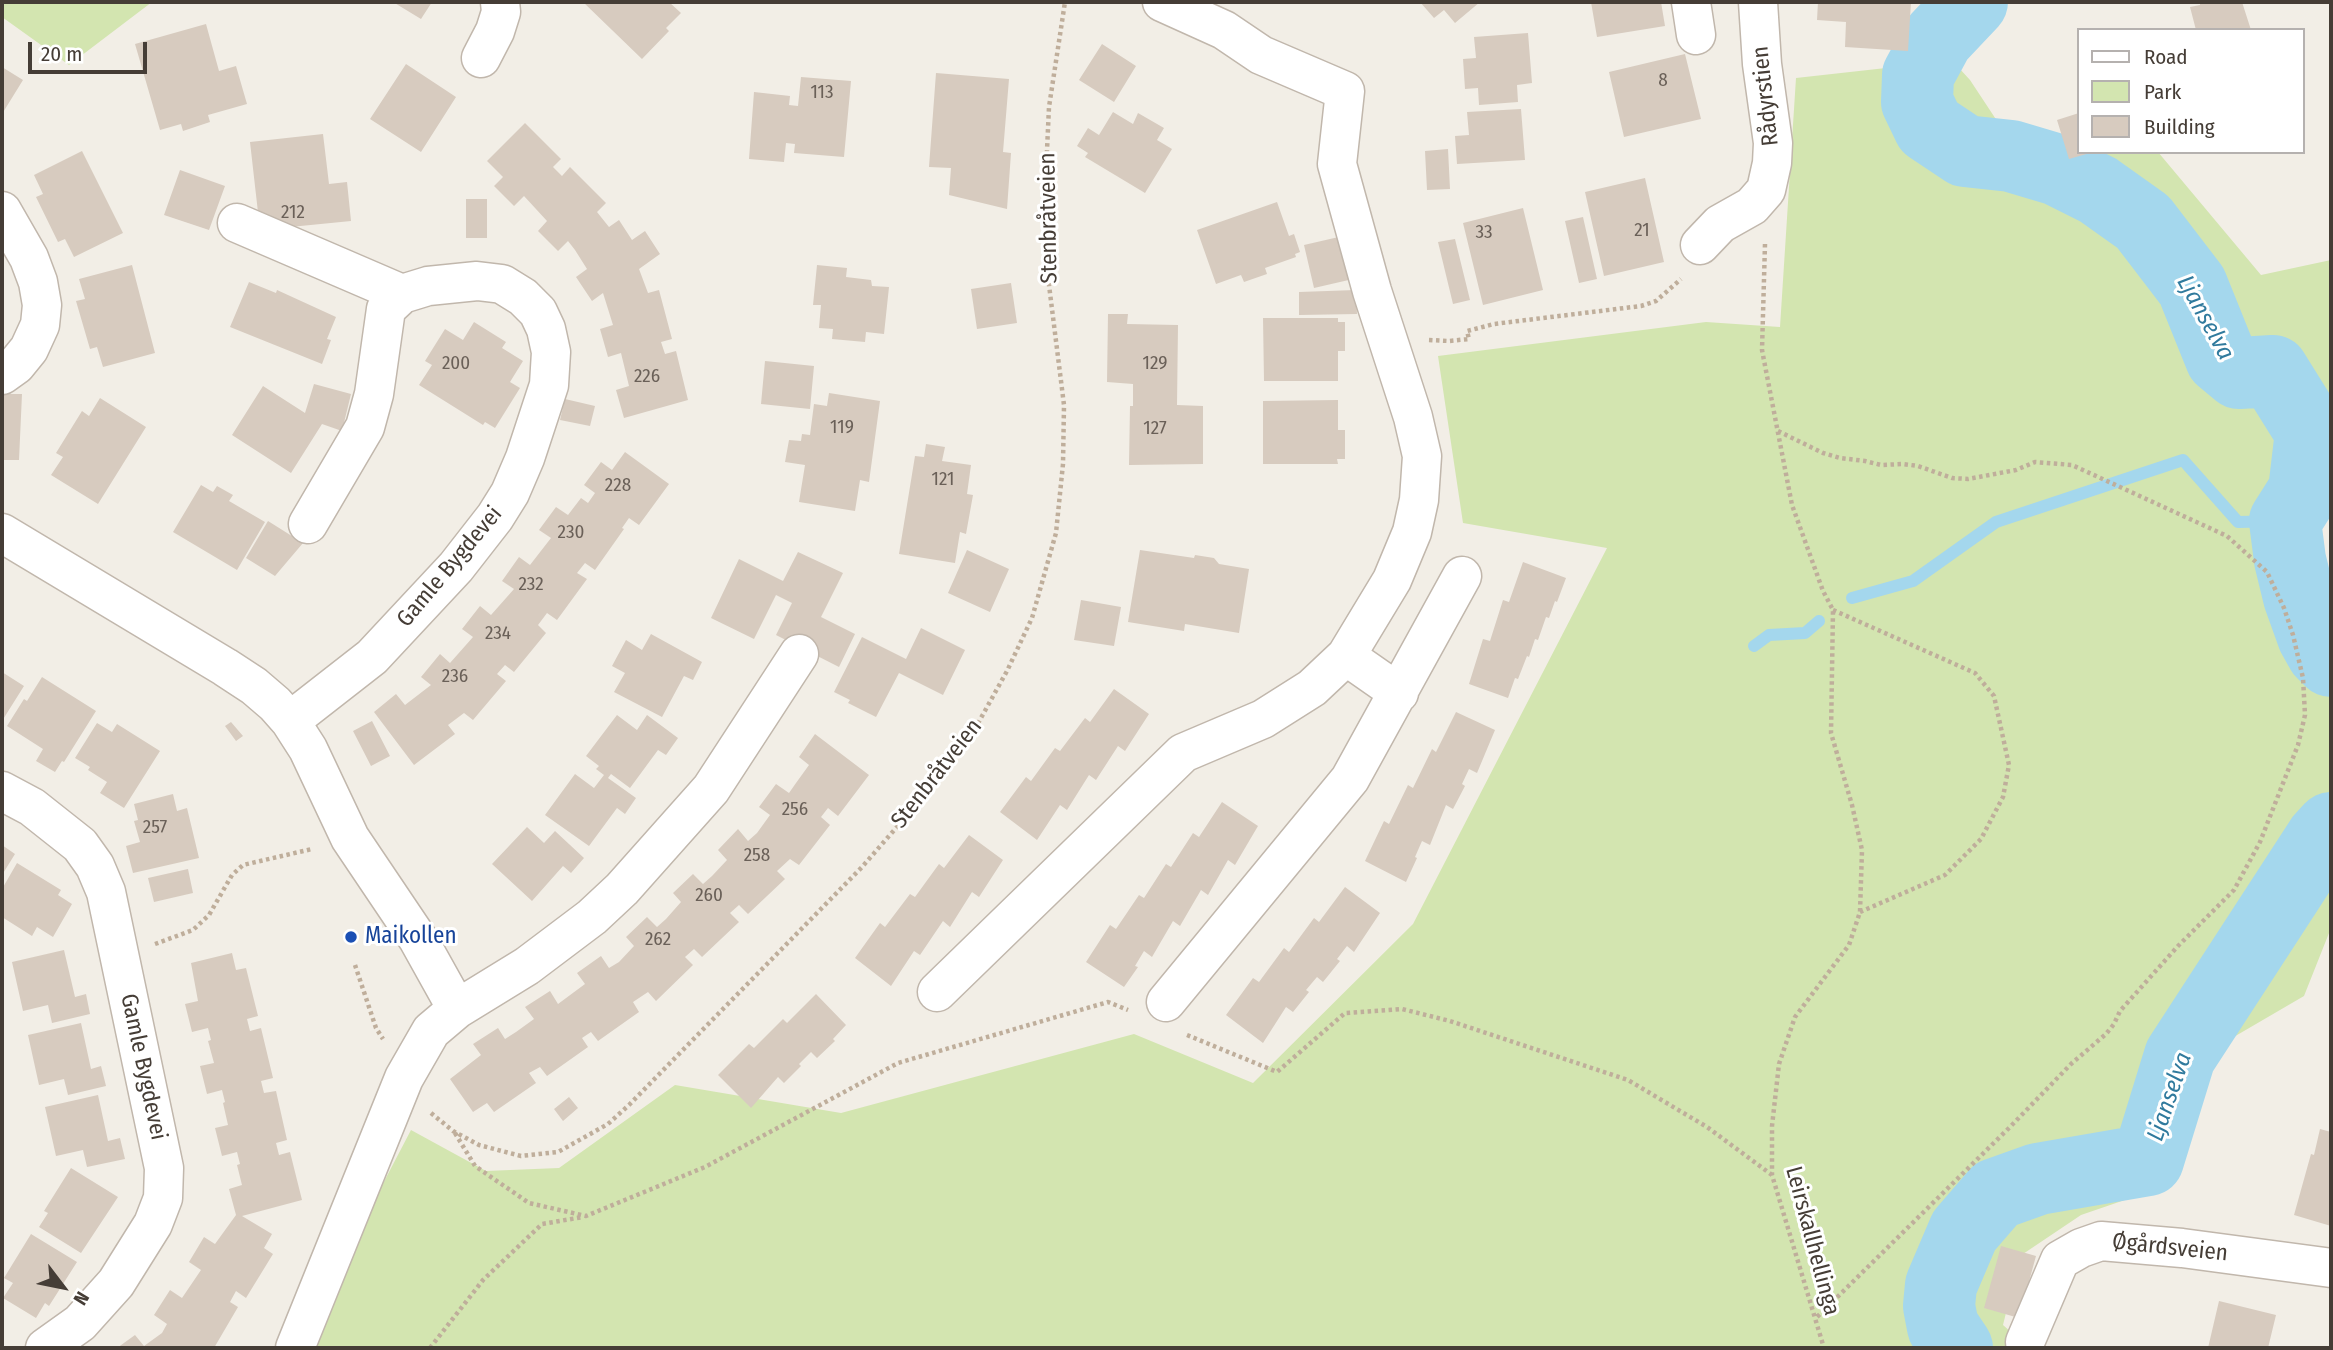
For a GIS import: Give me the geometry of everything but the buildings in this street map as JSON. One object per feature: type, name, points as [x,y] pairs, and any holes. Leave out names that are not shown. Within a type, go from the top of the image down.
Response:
[{"type":"street","points":[[481,58],[498,21],[500,2]]},
{"type":"street","points":[[937,992],[1183,753],[1263,719],[1311,688],[1346,656],[1392,580],[1412,532],[1419,500],[1422,463],[1413,416],[1372,291],[1337,164],[1345,91],[1261,55],[1224,30],[1162,2]]},
{"type":"street","name":"Rådyrstien","points":[[1758,2],[1761,52],[1773,144],[1766,190]]},
{"type":"street","points":[[1700,246],[1720,224],[1752,206],[1766,190]]},
{"type":"street","points":[[2,211],[29,258],[38,282],[42,305],[40,325],[29,349],[16,365],[2,375]]},
{"type":"street","points":[[237,223],[402,294],[386,309],[374,394],[365,427],[308,524]]},
{"type":"street","name":"Gamle Bygdevei","points":[[290,721],[372,657],[456,567],[495,517],[510,493],[525,458],[549,385],[551,352],[546,329],[538,312],[523,297],[502,284],[477,281],[428,286],[402,294]]},
{"type":"street","points":[[2,533],[235,673],[254,686],[290,721],[308,749],[350,838],[418,939],[457,1009]]},
{"type":"street","points":[[1171,1016],[1350,779],[1462,576]]},
{"type":"street","points":[[295,1348],[406,1074],[431,1031],[457,1009],[527,966],[592,917],[622,889],[711,789],[799,654]]},
{"type":"street","points":[[1346,656],[1399,693]]},
{"type":"street","name":"Gamle Bygdevei","points":[[2,791],[32,807],[80,845],[95,866],[106,892],[164,1168],[163,1198],[153,1224],[116,1283],[80,1323],[45,1348]]},
{"type":"street","name":"Øgårdsveien","points":[[2025,1342],[2060,1260],[2101,1241],[2182,1248],[2331,1268]]},
{"type":"path","name":"Stenbråtveien","points":[[355,965],[376,1028],[424,1107],[453,1131],[479,1145],[521,1156],[558,1152],[608,1124],[629,1105],[862,867],[971,736],[1007,671],[1031,618],[1056,533],[1063,464],[1064,405],[1049,285],[1044,215],[1049,107],[1065,2]]},
{"type":"path","points":[[1766,190],[1762,350],[1792,505],[1823,591],[1833,610],[1975,673],[1994,696],[2009,765],[2003,797],[1981,839],[1945,875],[1860,912]]},
{"type":"path","points":[[1430,340],[1469,339],[1467,331],[1494,324],[1641,306],[1656,301],[1683,277],[1700,246]]},
{"type":"path","points":[[1777,432],[1840,458],[1881,465],[1917,466],[1952,478],[1968,479],[2035,462],[2072,465],[2227,536],[2267,572],[2293,635],[2303,678],[2305,715],[2298,745],[2260,842],[2234,890],[2119,1011],[2106,1034],[2071,1064],[1815,1319]]},
{"type":"path","name":"Leirskallhellinga","points":[[1824,1348],[1772,1175],[1772,1126],[1779,1064],[1795,1017],[1849,945],[1860,912],[1862,850],[1831,733],[1833,610]]},
{"type":"path","points":[[119,955],[193,930],[209,915],[232,875],[243,865],[350,838]]},
{"type":"path","points":[[430,1348],[483,1280],[542,1224],[586,1216],[705,1167],[898,1063],[1108,1002],[1130,1011]]},
{"type":"path","points":[[1171,1016],[1277,1072],[1345,1013],[1402,1009],[1450,1021],[1628,1080],[1707,1127],[1772,1175]]},
{"type":"path","points":[[453,1131],[475,1166],[528,1203],[586,1216]]},
{"type":"green space","points":[[2,2],[152,2],[69,65],[2,17]]},
{"type":"green space","points":[[1948,56],[1970,80],[2005,133],[2061,154],[2160,154],[2261,275],[2331,260],[2331,472],[2302,544],[2331,640],[2331,928],[2304,996],[2208,1052],[2154,1190],[2081,1215],[2020,1256],[2003,1325],[2029,1348],[297,1348],[411,1130],[486,1171],[559,1168],[675,1085],[841,1113],[1134,1034],[1253,1083],[1413,924],[1607,548],[1463,523],[1438,356],[1706,322],[1780,327],[1796,78],[1895,67]]},
{"type":"waterway","name":"Ljanselva","points":[[1972,2],[1938,38],[1918,75],[1917,102],[1929,127],[1965,151],[2011,156],[2058,170],[2098,190],[2143,222],[2192,286],[2221,358],[2239,373],[2273,371],[2311,432],[2304,491],[2285,521],[2290,560],[2299,597],[2313,636],[2331,661]]},
{"type":"waterway","points":[[1852,598],[1913,581],[1996,522],[2183,460],[2238,522],[2285,521]]},
{"type":"waterway","points":[[1754,646],[1769,635],[1805,633],[1819,621]]},
{"type":"waterway","name":"Ljanselva","points":[[1957,1348],[1943,1327],[1939,1306],[1941,1285],[1964,1231],[1996,1194],[2038,1179],[2148,1160],[2180,1056],[2321,839],[2331,828]]},
{"type":"place","name":"Maikollen","points":[[351,937]]}]
